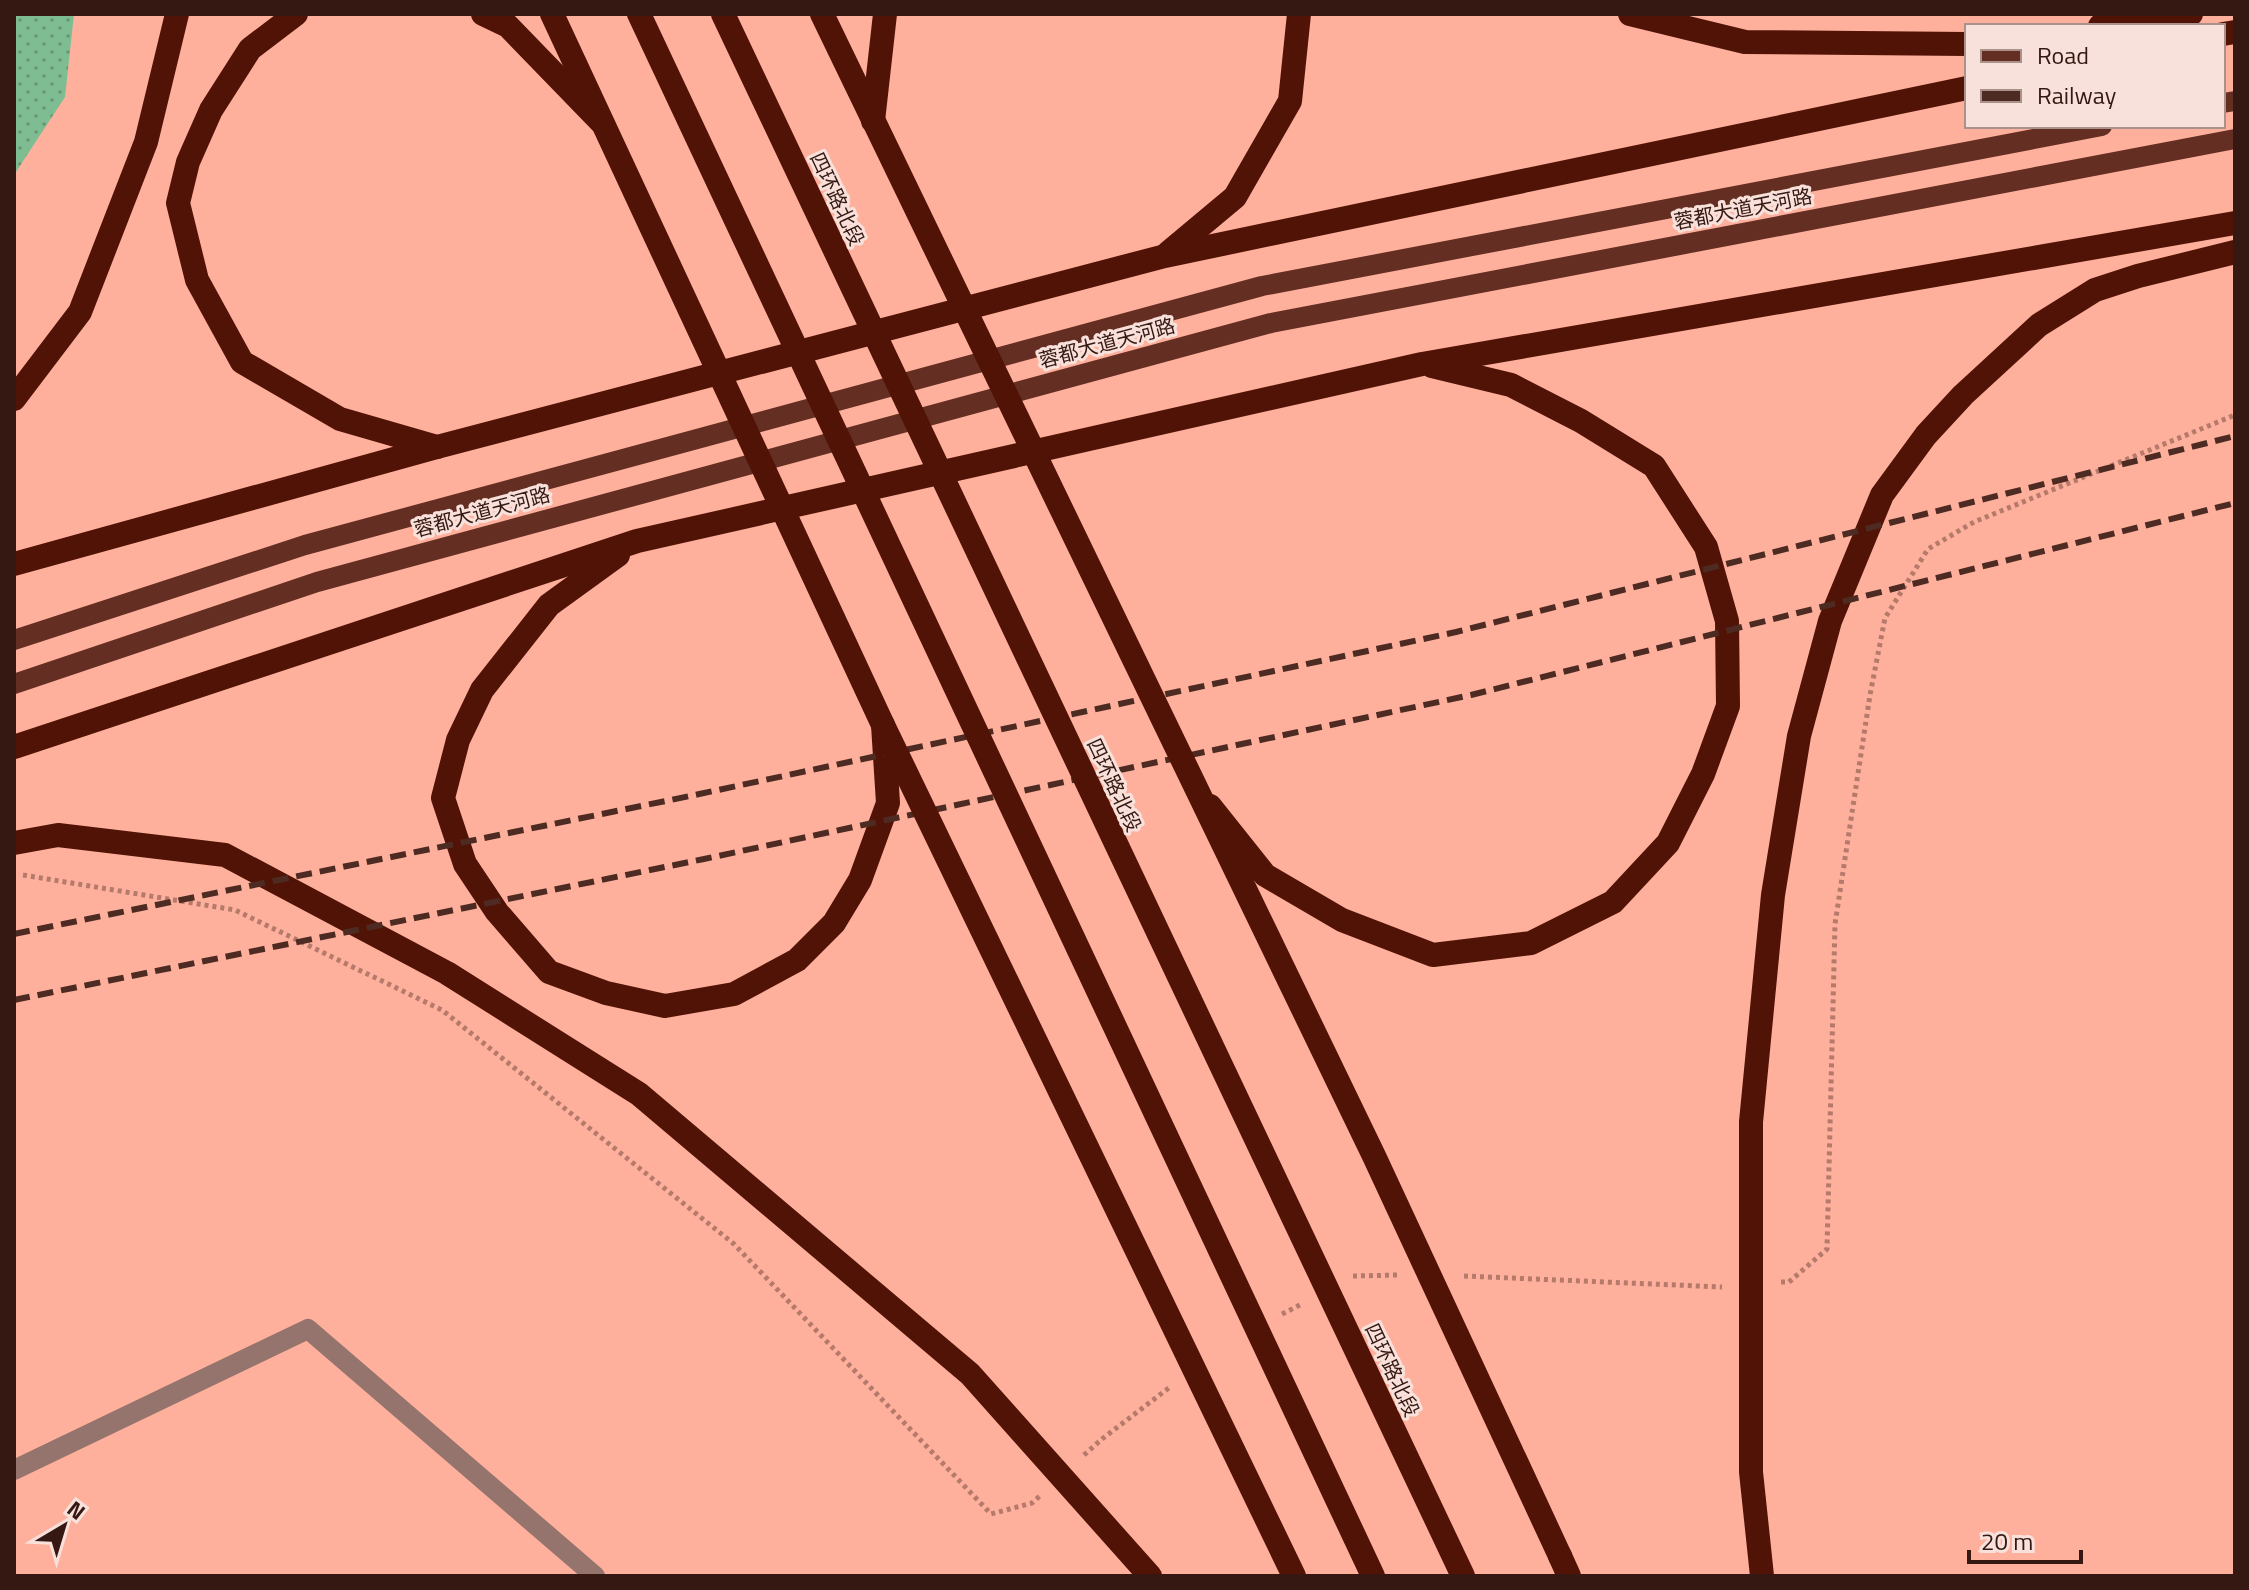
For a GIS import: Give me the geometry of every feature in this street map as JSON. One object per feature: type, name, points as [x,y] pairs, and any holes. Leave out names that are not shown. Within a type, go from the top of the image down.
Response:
[{"type":"highway","points":[[14,399],[80,312],[146,142],[177,14]]},
{"type":"highway","points":[[296,14],[250,49],[211,110],[188,162],[178,203],[197,280],[242,362],[340,419],[437,447]]},
{"type":"highway","points":[[483,14],[508,26],[602,123]]},
{"type":"highway","points":[[552,14],[883,725],[1294,1576]]},
{"type":"highway","points":[[639,14],[1373,1576]]},
{"type":"highway","name":"四环路北段","points":[[723,14],[1463,1576]]},
{"type":"highway","points":[[822,14],[1374,1156],[1564,1566]]},
{"type":"highway","points":[[873,121],[885,14]]},
{"type":"highway","points":[[1165,256],[1235,197],[1290,101],[1299,14]]},
{"type":"highway","points":[[1630,14],[1745,42],[1965,44]]},
{"type":"highway","points":[[2115,24],[2191,14]]},
{"type":"highway","points":[[14,564],[437,447],[1165,256],[1965,88]]},
{"type":"highway","points":[[14,747],[637,541],[1422,364],[2235,223]]},
{"type":"highway","points":[[1762,1576],[1751,1472],[1751,1122],[1773,895],[1799,736],[1830,621],[1882,495],[1926,435],[1963,395],[2039,325],[2095,290],[2235,252]]},
{"type":"highway","points":[[1193,784],[1265,875],[1342,920],[1433,955],[1531,943],[1613,902],[1668,843],[1703,774],[1728,706],[1727,621],[1706,547],[1654,466],[1581,421],[1511,385],[1422,364]]},
{"type":"highway","points":[[637,541],[549,605],[482,690],[458,740],[443,798],[465,864],[497,912],[549,972],[606,993],[665,1006],[734,994],[797,960],[834,923],[860,880],[888,803],[883,725]]},
{"type":"highway","points":[[14,843],[58,835],[225,855],[447,973],[639,1094],[970,1374],[1150,1576]]},
{"type":"main road","name":"蓉都大道天河路","points":[[14,640],[305,545],[1262,286],[2092,128]]},
{"type":"main road","name":"蓉都大道天河路","points":[[14,684],[317,582],[1271,323],[2235,139]]},
{"type":"street","points":[[14,1470],[308,1329],[595,1576]]},
{"type":"path","points":[[1776,1283],[1789,1282],[1827,1249],[1835,924],[1885,618],[1928,549],[1974,522],[2235,415]]},
{"type":"path","points":[[14,874],[235,910],[442,1010],[734,1244],[991,1514],[1032,1503],[1043,1493]]},
{"type":"path","points":[[1343,1281],[1356,1274],[1404,1275]]},
{"type":"path","points":[[1451,1276],[1726,1287]]},
{"type":"path","points":[[1279,1316],[1305,1302]]},
{"type":"path","points":[[1081,1459],[1102,1439],[1177,1382]]},
{"type":"green space","points":[[14,14],[74,14],[65,97],[14,175]]},
{"type":"railway","points":[[14,934],[690,796],[1456,632],[2235,436]]},
{"type":"railway","points":[[14,1000],[704,859],[1471,695],[2235,503]]}]
